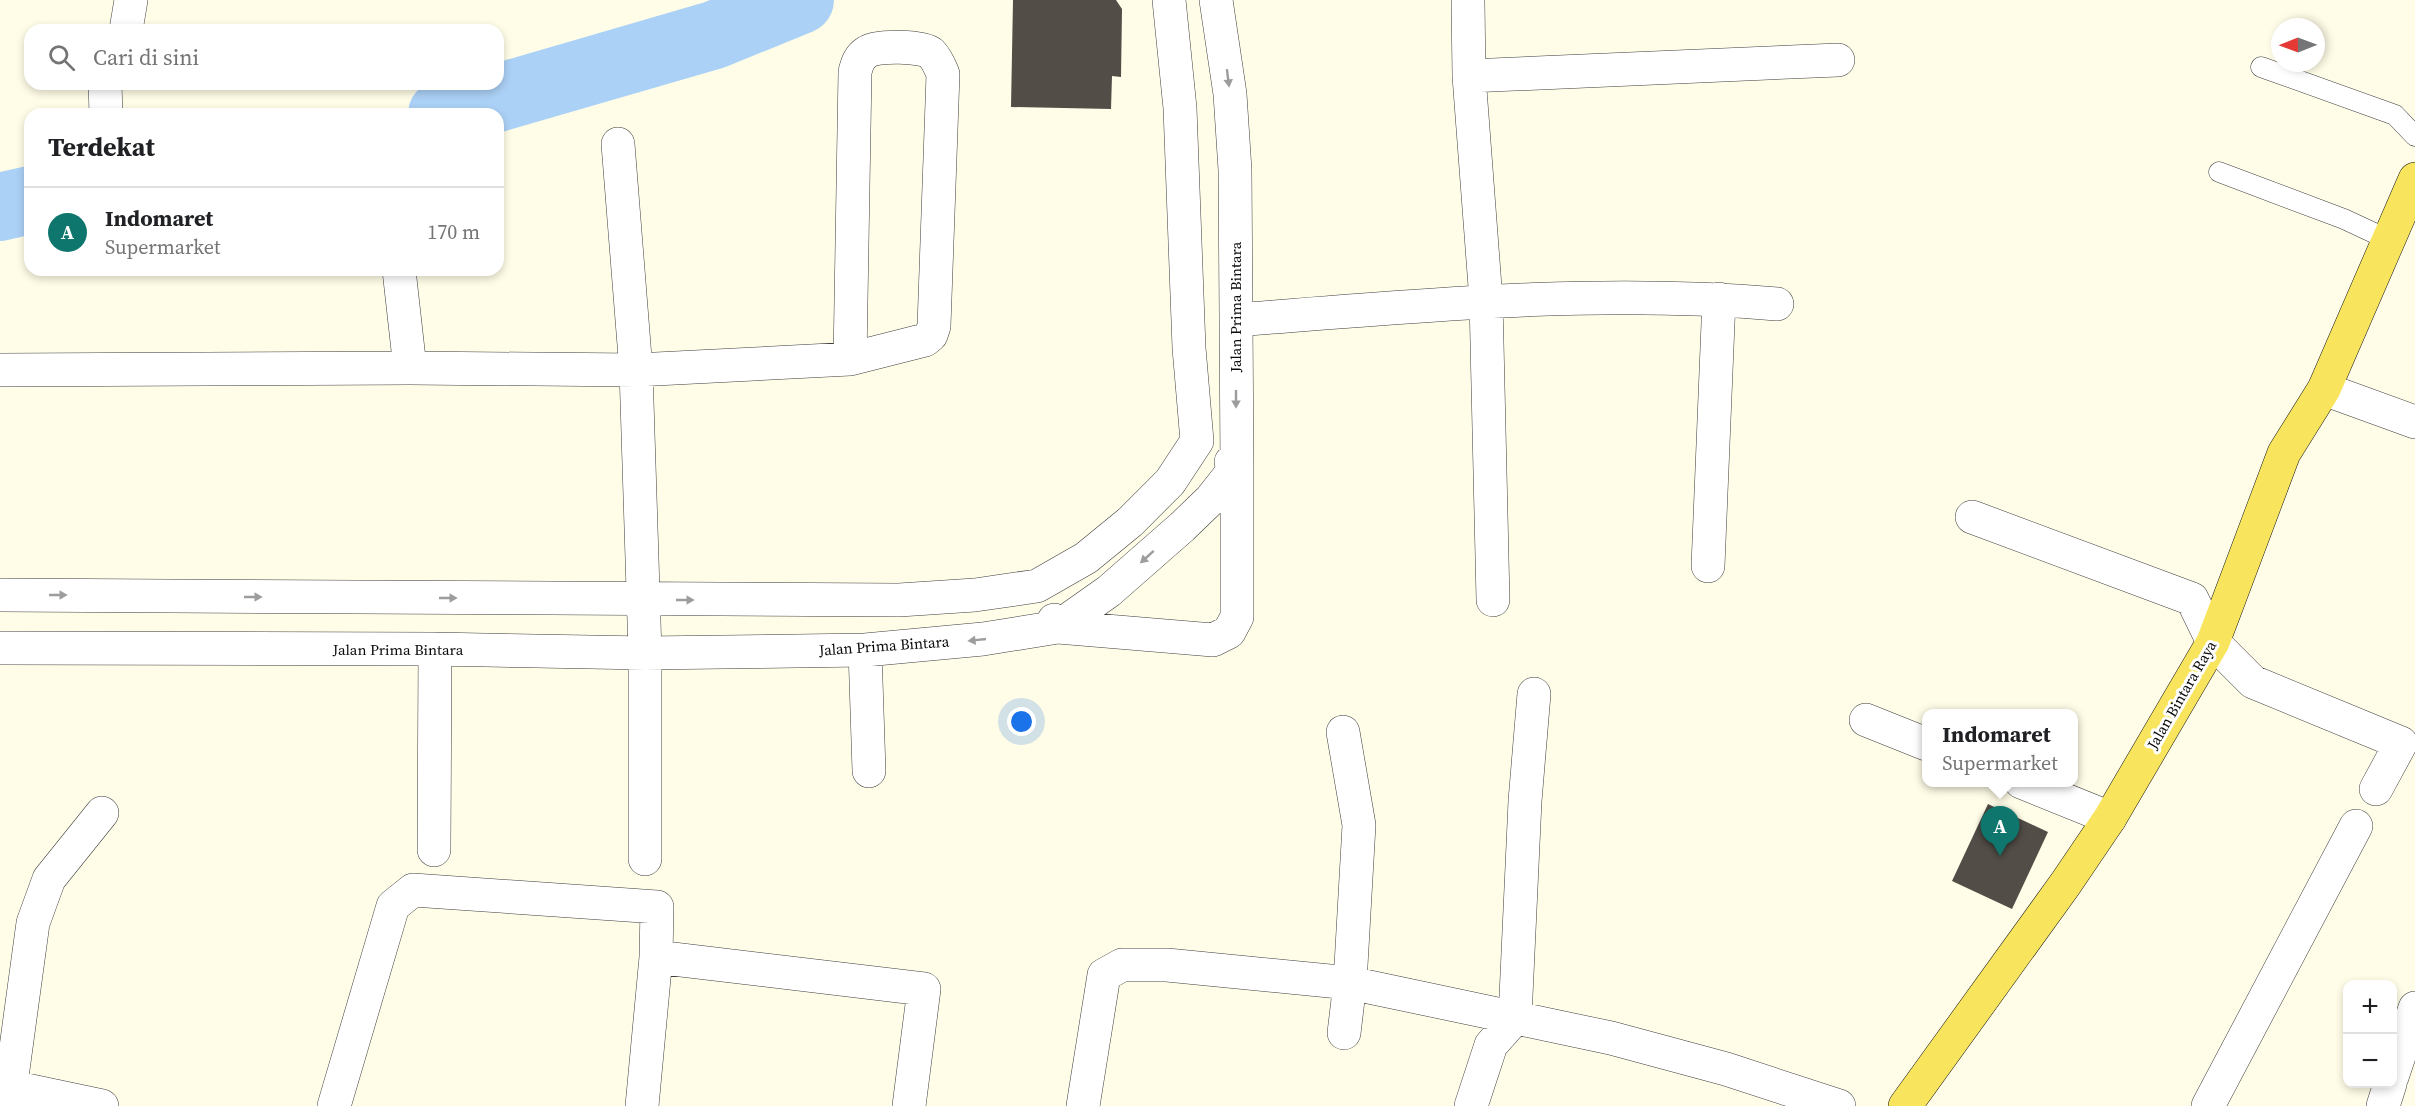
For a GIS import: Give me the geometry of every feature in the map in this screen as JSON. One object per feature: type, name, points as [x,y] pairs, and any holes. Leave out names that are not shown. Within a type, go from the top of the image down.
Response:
[{"type":"main road","name":"Jalan Bintara Raya","points":[[1905,1106],[2110,819],[2213,642],[2284,453],[2324,389],[2415,179]]},
{"type":"street","points":[[127,24],[130,0]]},
{"type":"street","points":[[0,595],[899,600],[975,596],[1037,586],[1086,558],[1130,522],[1170,482],[1197,441],[1189,348],[1180,108],[1169,0]]},
{"type":"street","points":[[1468,2],[1469,76],[1486,300],[1493,600]]},
{"type":"street","points":[[1174,34],[1218,14]]},
{"type":"street","name":"Jalan Prima Bintara","points":[[0,648],[645,653],[865,650],[982,639],[1058,627],[1109,591],[1182,527],[1211,499],[1237,466],[1234,170],[1230,93],[1218,14]]},
{"type":"street","points":[[0,370],[410,368],[636,370],[850,359],[925,340],[931,335],[934,326],[943,74],[932,54],[923,48],[873,48],[864,53],[855,72],[850,359]]},
{"type":"street","points":[[1469,76],[1838,60]]},
{"type":"street","points":[[105,90],[106,108]]},
{"type":"street","points":[[618,144],[636,370],[645,653],[645,859]]},
{"type":"street","points":[[400,276],[410,368]]},
{"type":"street","points":[[1236,320],[1486,300],[1719,299],[1777,304]]},
{"type":"street","points":[[1708,566],[1719,299]]},
{"type":"street","points":[[2324,389],[2415,422]]},
{"type":"street","points":[[1037,586],[1058,627],[1213,640],[1229,632],[1237,617],[1237,466],[1197,441]]},
{"type":"street","points":[[1972,517],[2192,599],[2213,642],[2253,682],[2408,747],[2376,789]]},
{"type":"street","points":[[434,850],[435,650]]},
{"type":"street","points":[[865,650],[869,771]]},
{"type":"street","points":[[1471,1106],[1491,1044],[1515,1018],[1525,801],[1534,694]]},
{"type":"street","points":[[1866,720],[1922,742]]},
{"type":"street","points":[[1343,732],[1359,825],[1350,983],[1344,1033]]},
{"type":"street","points":[[2031,787],[2110,819]]},
{"type":"street","points":[[102,813],[49,879],[33,922],[6,1093],[102,1106]]},
{"type":"street","points":[[2208,1106],[2356,825]]},
{"type":"street","points":[[334,1106],[393,906],[413,890],[657,907],[656,957],[642,1106]]},
{"type":"street","points":[[656,957],[924,988],[909,1106]]},
{"type":"street","points":[[1083,1106],[1104,975],[1122,965],[1167,965],[1350,983],[1611,1038],[1726,1069],[1839,1106]]},
{"type":"street","points":[[2397,1062],[2415,1008]]},
{"type":"street","points":[[2383,1106],[2388,1088]]},
{"type":"lane","points":[[2261,67],[2395,115],[2415,136]]},
{"type":"lane","points":[[2220,172],[2344,219],[2389,240]]},
{"type":"building","points":[[1013,0],[1116,0],[1122,9],[1121,77],[1112,76],[1111,109],[1011,107]]},
{"type":"building","points":[[1988,804],[2048,832],[2012,909],[1952,881]]},
{"type":"waterway","points":[[463,108],[714,35],[800,0]]},
{"type":"waterway","points":[[0,207],[24,201]]},
{"type":"place","name":"Indomaret","points":[[2000,856]]}]
